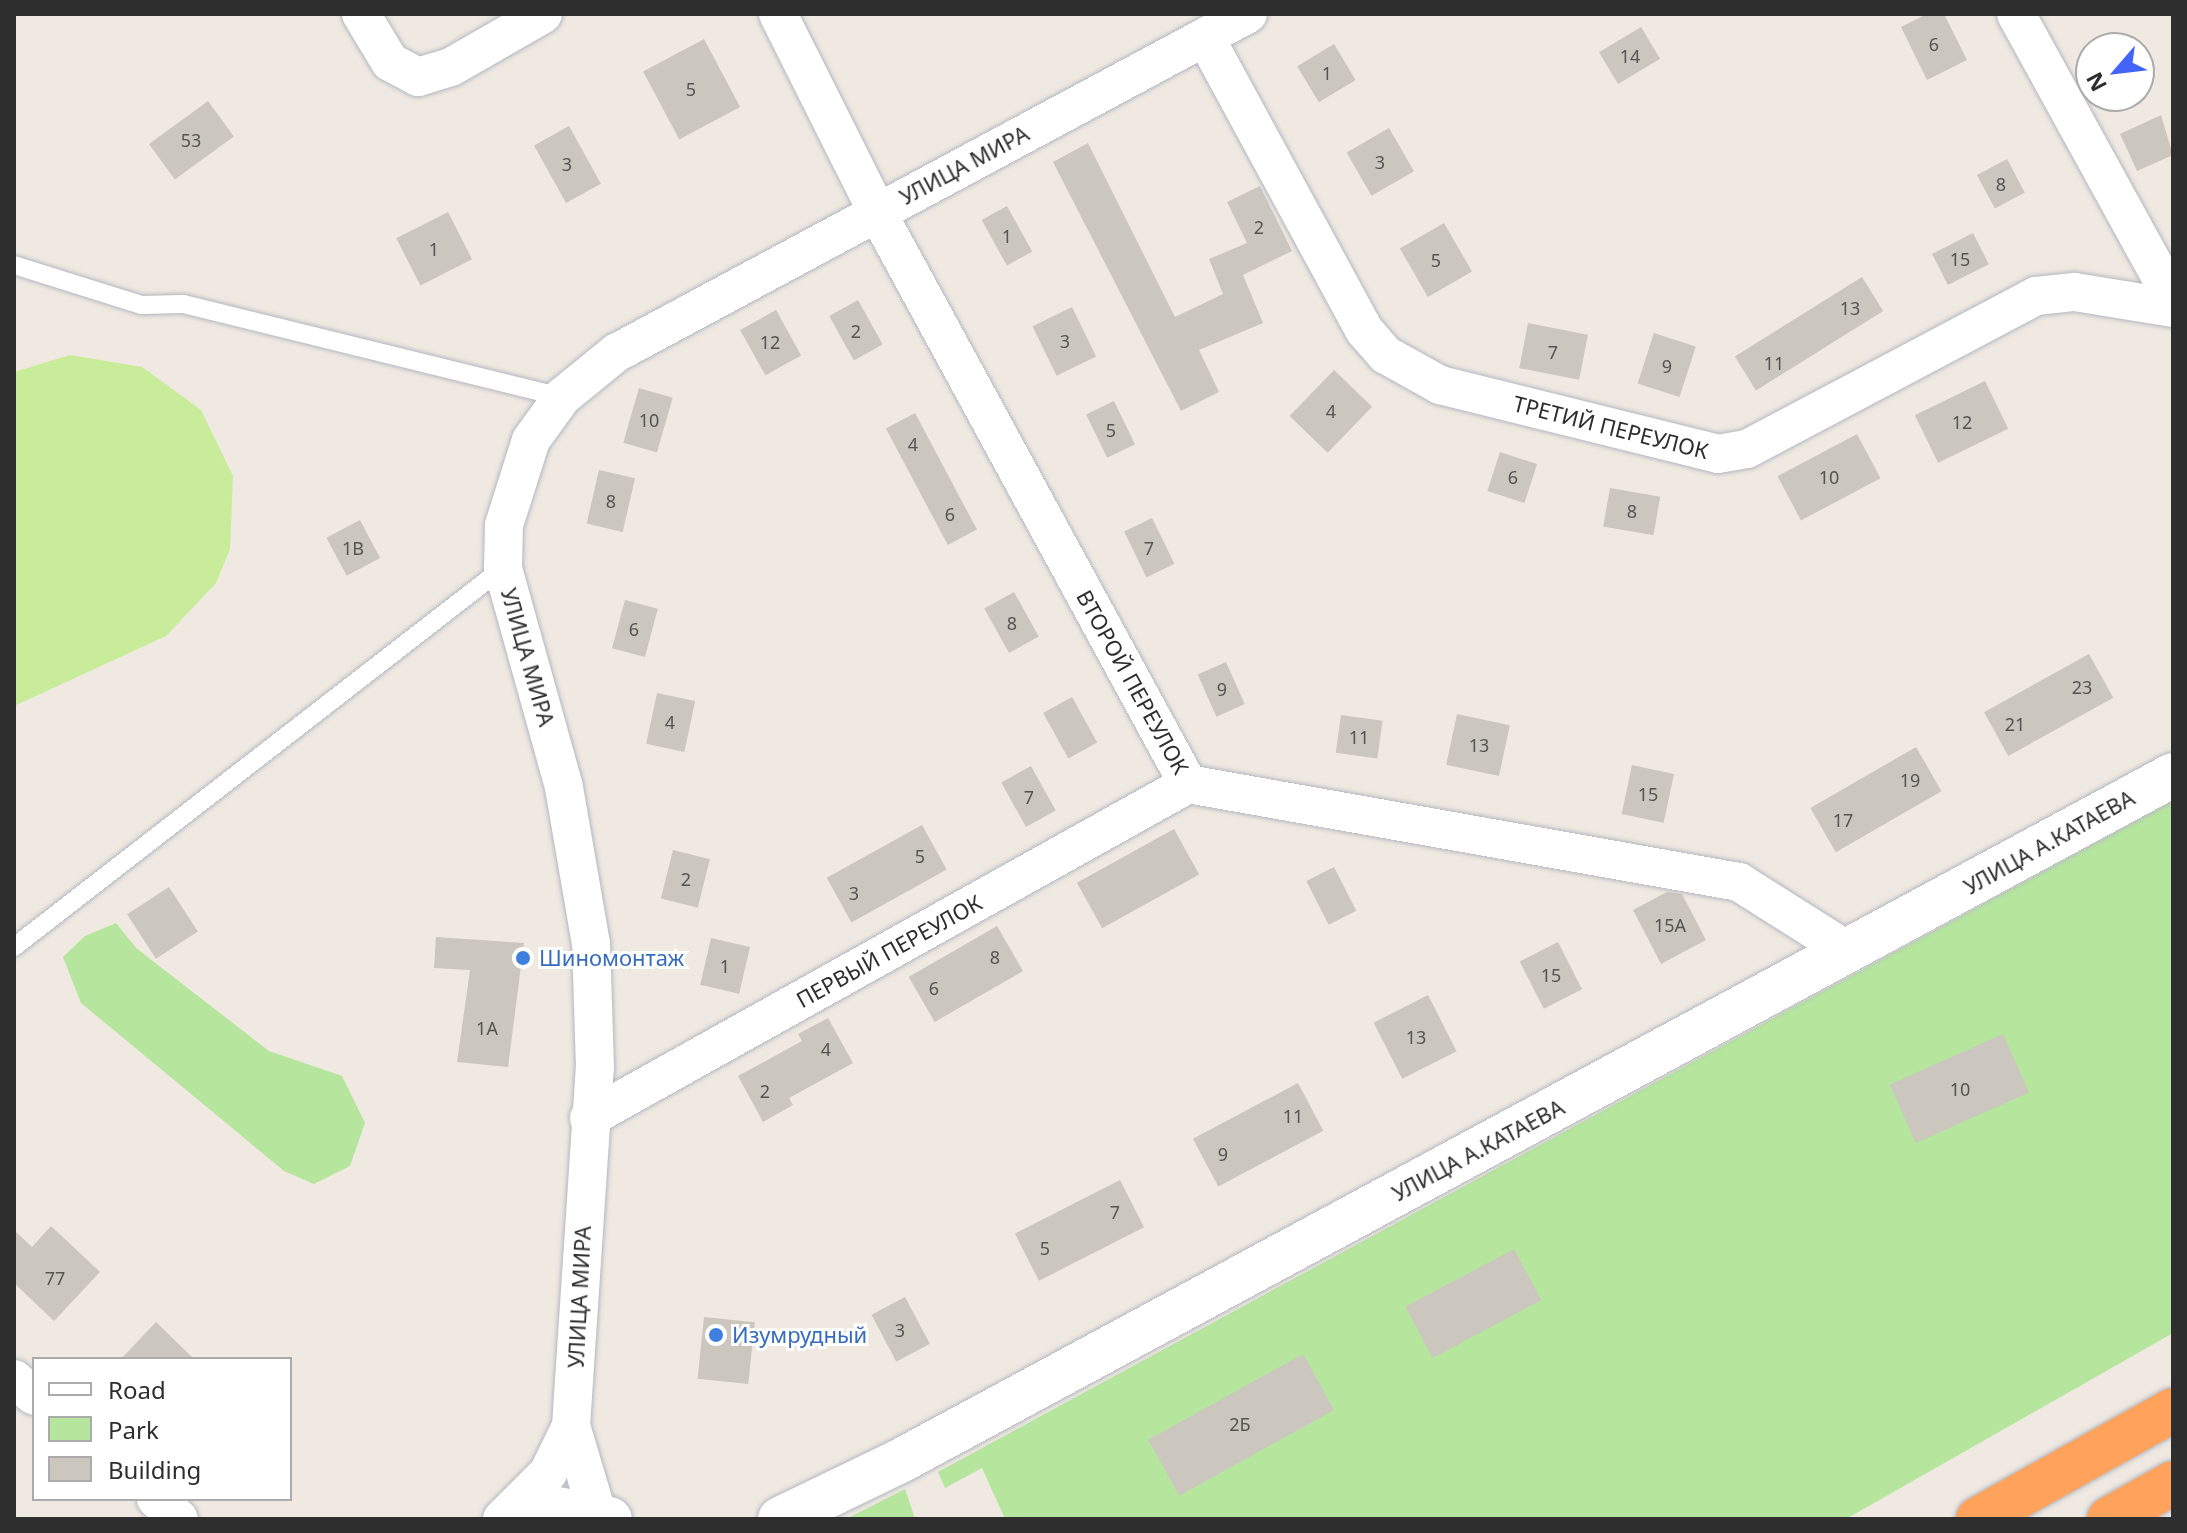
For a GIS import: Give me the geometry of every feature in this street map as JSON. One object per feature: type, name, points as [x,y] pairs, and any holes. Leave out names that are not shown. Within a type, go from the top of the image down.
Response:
[{"type":"highway","points":[[1978,1519],[2173,1410]]},
{"type":"highway","points":[[2109,1519],[2173,1483]]},
{"type":"street","points":[[361,14],[390,62],[418,77],[451,67],[543,14]]},
{"type":"street","name":"ВТОРОЙ ПЕРЕУЛОК","points":[[778,14],[877,212],[1188,784],[1739,882],[1848,951]]},
{"type":"street","name":"УЛИЦА МИРА","points":[[505,1519],[548,1473],[571,1426],[595,1007],[583,879],[503,568],[514,479],[531,440],[562,397],[616,353],[1248,14]]},
{"type":"street","points":[[2016,14],[2173,300]]},
{"type":"street","name":"ТРЕТИЙ ПЕРЕУЛОК","points":[[1205,37],[1364,330],[1386,355],[1440,385],[1718,454],[1747,449],[2036,296],[2075,292],[2173,308]]},
{"type":"street","name":"УЛИЦА А.КАТАЕВА","points":[[780,1519],[2173,775]]},
{"type":"street","name":"ПЕРВЫЙ ПЕРЕУЛОК","points":[[589,1118],[1188,784]]},
{"type":"street","points":[[14,1379],[32,1394]]},
{"type":"street","name":"УЛИЦА МИРА","points":[[571,1426],[604,1516]]},
{"type":"street","points":[[158,1501],[179,1519]]},
{"type":"street","points":[[505,1519],[548,1507],[604,1516]]},
{"type":"lane","points":[[14,265],[142,305],[183,304],[562,397]]},
{"type":"lane","points":[[14,947],[503,568]]},
{"type":"green space","points":[[70,355],[142,367],[201,410],[233,476],[230,549],[216,583],[166,636],[14,706],[14,372]]},
{"type":"green space","points":[[2173,801],[2173,1333],[1846,1519],[1005,1519],[982,1468],[945,1488],[938,1472]]},
{"type":"green space","points":[[116,923],[136,948],[269,1051],[342,1076],[365,1123],[350,1166],[314,1184],[284,1171],[81,1003],[63,957],[85,936]]},
{"type":"green space","points":[[905,1489],[915,1519],[846,1519]]},
{"type":"building","points":[[1927,14],[1944,14],[1967,60],[1927,80],[1901,27]]},
{"type":"building","points":[[1641,27],[1660,59],[1618,84],[1599,52]]},
{"type":"building","points":[[704,39],[740,107],[679,139],[643,71]]},
{"type":"building","points":[[1334,44],[1356,80],[1319,102],[1297,66]]},
{"type":"building","points":[[208,101],[234,137],[175,180],[149,144]]},
{"type":"building","points":[[2161,115],[2173,155],[2137,171],[2120,134]]},
{"type":"building","points":[[569,126],[601,184],[566,203],[534,145]]},
{"type":"building","points":[[1389,128],[1414,171],[1372,196],[1347,152]]},
{"type":"building","points":[[1088,143],[1175,317],[1223,294],[1209,259],[1247,243],[1227,202],[1260,186],[1292,251],[1243,275],[1263,323],[1199,350],[1219,392],[1181,411],[1053,162]]},
{"type":"building","points":[[2007,159],[2025,193],[1995,209],[1977,175]]},
{"type":"building","points":[[1007,206],[1032,251],[1007,266],[982,220]]},
{"type":"building","points":[[448,212],[472,259],[420,286],[396,238]]},
{"type":"building","points":[[1444,223],[1472,271],[1428,297],[1400,248]]},
{"type":"building","points":[[1973,233],[1989,264],[1948,285],[1932,254]]},
{"type":"building","points":[[1862,277],[1883,311],[1756,390],[1735,356]]},
{"type":"building","points":[[858,300],[883,345],[854,361],[829,316]]},
{"type":"building","points":[[1072,307],[1096,356],[1057,376],[1032,326]]},
{"type":"building","points":[[776,310],[801,355],[765,375],[740,330]]},
{"type":"building","points":[[1528,323],[1588,335],[1579,380],[1519,368]]},
{"type":"building","points":[[1654,333],[1696,347],[1679,397],[1638,383]]},
{"type":"building","points":[[1334,370],[1372,407],[1328,453],[1290,416]]},
{"type":"building","points":[[1985,381],[2008,429],[1938,463],[1915,415]]},
{"type":"building","points":[[639,388],[673,398],[657,452],[623,443]]},
{"type":"building","points":[[1114,401],[1135,444],[1107,458],[1086,415]]},
{"type":"building","points":[[915,413],[977,530],[948,545],[886,428]]},
{"type":"building","points":[[1857,434],[1880,478],[1801,520],[1778,476]]},
{"type":"building","points":[[1500,452],[1537,464],[1524,503],[1487,491]]},
{"type":"building","points":[[599,470],[635,478],[623,532],[587,524]]},
{"type":"building","points":[[1610,488],[1660,497],[1653,535],[1603,526]]},
{"type":"building","points":[[1152,518],[1174,564],[1146,577],[1124,532]]},
{"type":"building","points":[[360,520],[380,558],[347,576],[326,538]]},
{"type":"building","points":[[1014,592],[1039,637],[1009,653],[984,608]]},
{"type":"building","points":[[625,600],[658,609],[645,657],[612,648]]},
{"type":"building","points":[[2089,654],[2113,698],[2008,756],[1984,712]]},
{"type":"building","points":[[1226,662],[1245,704],[1216,717],[1198,675]]},
{"type":"building","points":[[657,693],[695,701],[684,752],[646,744]]},
{"type":"building","points":[[1072,697],[1097,742],[1068,758],[1043,713]]},
{"type":"building","points":[[1457,714],[1510,725],[1499,776],[1446,765]]},
{"type":"building","points":[[1341,715],[1383,721],[1377,758],[1336,753]]},
{"type":"building","points":[[1916,747],[1942,791],[1836,852],[1810,808]]},
{"type":"building","points":[[1632,765],[1674,774],[1664,823],[1622,814]]},
{"type":"building","points":[[1031,766],[1056,811],[1026,827],[1001,782]]},
{"type":"building","points":[[922,825],[947,870],[851,922],[827,878]]},
{"type":"building","points":[[1174,829],[1199,874],[1102,928],[1077,883]]},
{"type":"building","points":[[673,850],[710,859],[698,908],[661,899]]},
{"type":"building","points":[[1334,867],[1356,911],[1329,925],[1306,881]]},
{"type":"building","points":[[169,887],[198,931],[156,959],[127,914]]},
{"type":"building","points":[[1667,892],[1682,894],[1706,940],[1661,964],[1633,910]]},
{"type":"building","points":[[997,926],[1023,971],[935,1022],[909,977]]},
{"type":"building","points":[[436,937],[524,943],[508,1067],[457,1062],[470,970],[434,968]]},
{"type":"building","points":[[711,938],[750,947],[739,994],[700,985]]},
{"type":"building","points":[[1558,942],[1582,989],[1544,1009],[1520,962]]},
{"type":"building","points":[[1428,995],[1457,1051],[1402,1079],[1374,1023]]},
{"type":"building","points":[[828,1018],[853,1063],[789,1098],[793,1105],[763,1122],[738,1076],[802,1041],[798,1034]]},
{"type":"building","points":[[2003,1034],[2029,1092],[1916,1143],[1890,1084]]},
{"type":"building","points":[[1298,1083],[1323,1131],[1218,1187],[1193,1139]]},
{"type":"building","points":[[1120,1180],[1144,1227],[1039,1281],[1015,1234]]},
{"type":"building","points":[[51,1226],[100,1272],[54,1321],[14,1283],[14,1230],[32,1247]]},
{"type":"building","points":[[1514,1249],[1541,1300],[1433,1358],[1405,1307]]},
{"type":"building","points":[[905,1297],[930,1344],[896,1362],[871,1315]]},
{"type":"building","points":[[704,1317],[755,1322],[748,1384],[698,1379]]},
{"type":"building","points":[[156,1322],[192,1357],[123,1357]]},
{"type":"building","points":[[1303,1354],[1334,1410],[1179,1496],[1148,1440]]},
{"type":"place","name":"Шиномонтаж","points":[[523,958]]},
{"type":"place","name":"Изумрудный","points":[[716,1335]]}]
